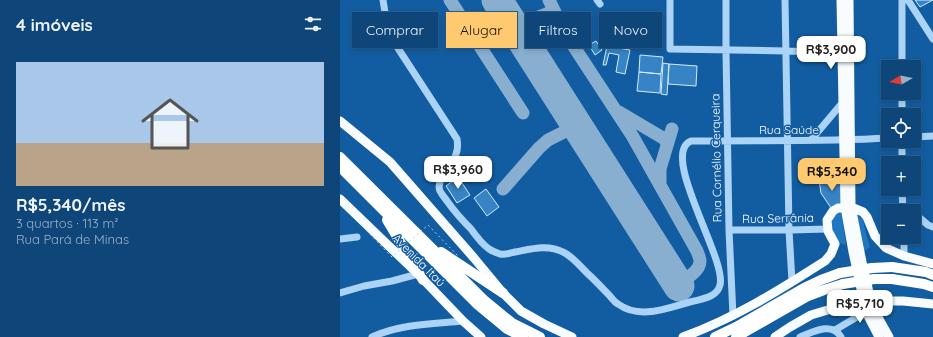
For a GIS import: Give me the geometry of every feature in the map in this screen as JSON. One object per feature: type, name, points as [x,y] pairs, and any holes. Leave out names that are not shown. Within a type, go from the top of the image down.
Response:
[{"type":"highway","points":[[340,157],[485,301],[512,323],[540,337]]},
{"type":"highway","points":[[340,167],[478,305],[507,329],[523,337]]},
{"type":"highway","points":[[379,207],[421,277]]},
{"type":"highway","points":[[420,237],[503,293]]},
{"type":"highway","points":[[715,337],[736,327],[804,288],[840,273],[872,268],[892,267],[926,272],[933,275]]},
{"type":"highway","points":[[736,337],[808,296],[843,284],[874,279],[892,279],[924,284],[933,287]]},
{"type":"main road","points":[[841,0],[843,102],[847,140]]},
{"type":"main road","points":[[849,0],[847,140],[848,207],[852,252],[860,286],[889,337]]},
{"type":"main road","points":[[340,121],[390,162],[503,293],[521,310],[544,324],[572,337]]},
{"type":"main road","name":"Avenida Itaú","points":[[340,199],[421,277],[463,321],[482,337]]},
{"type":"main road","points":[[848,207],[862,262],[868,301],[866,312],[878,337]]},
{"type":"main road","points":[[852,252],[835,244],[828,231],[827,220],[832,211],[838,208],[848,207],[863,212],[867,217],[875,236],[886,248],[904,256],[933,264]]},
{"type":"main road","points":[[683,337],[705,329],[764,300],[825,261],[831,254],[835,244]]},
{"type":"main road","points":[[851,304],[858,296],[860,286]]},
{"type":"main road","points":[[775,337],[811,315],[851,304],[868,301],[902,301],[933,304]]},
{"type":"street","name":"Rua Saúde","points":[[383,0],[387,25],[392,39],[457,139],[458,149],[456,155],[439,184],[439,190],[453,210],[489,249],[500,254],[540,248],[551,248],[563,252],[572,258],[617,303],[633,311],[654,311],[712,296],[718,291],[720,286],[721,279],[718,265],[686,181],[683,169],[684,147],[688,142],[727,140],[847,140],[881,138]]},
{"type":"street","points":[[670,0],[670,49],[842,53]]},
{"type":"street","name":"Rua Cornélio Cerqueira","points":[[726,0],[727,140],[733,316]]},
{"type":"street","points":[[785,0],[789,230],[792,282]]},
{"type":"street","points":[[902,0],[902,60]]},
{"type":"street","points":[[908,0],[933,40]]},
{"type":"street","points":[[811,140],[843,102]]},
{"type":"street","points":[[921,137],[933,136]]},
{"type":"street","points":[[902,196],[902,202]]},
{"type":"street","points":[[921,219],[933,227]]},
{"type":"street","name":"Rua Serrânia","points":[[729,230],[828,229]]},
{"type":"street","points":[[340,239],[357,237]]},
{"type":"street","points":[[904,244],[904,256]]},
{"type":"street","points":[[340,293],[364,286],[421,277]]},
{"type":"street","points":[[835,330],[862,314]]},
{"type":"street","points":[[372,337],[381,332],[402,327],[463,321]]},
{"type":"street","points":[[800,337],[827,328],[835,330],[841,337]]},
{"type":"path","points":[[363,227],[392,257],[428,225],[458,256]]},
{"type":"shaded area","points":[[841,210],[846,245],[837,242],[829,228],[833,216]]},
{"type":"shaded area","points":[[856,214],[863,220],[870,247],[862,253]]},
{"type":"building","points":[[915,0],[933,0],[920,7]]},
{"type":"building","points":[[596,41],[599,48],[602,50],[595,55],[591,48],[591,44]]},
{"type":"building","points":[[607,48],[630,50],[625,74],[616,72],[619,55],[609,53],[606,65],[603,65]]},
{"type":"building","points":[[640,55],[663,57],[661,74],[639,72]]},
{"type":"building","points":[[663,63],[669,64],[667,95],[661,94]]},
{"type":"building","points":[[669,64],[697,66],[696,86],[668,84]]},
{"type":"building","points":[[639,72],[661,74],[660,93],[637,91]]},
{"type":"building","points":[[458,177],[470,195],[457,203],[446,186]]},
{"type":"building","points":[[842,179],[843,203],[831,208],[821,193],[819,180]]},
{"type":"building","points":[[486,189],[499,207],[487,216],[474,198]]},
{"type":"taxiway","points":[[450,0],[523,113]]},
{"type":"taxiway","points":[[549,0],[565,33],[633,137],[697,251],[700,261],[698,268],[688,277],[677,282]]},
{"type":"taxiway","points":[[517,24],[549,13],[553,8]]},
{"type":"taxiway","points":[[619,112],[663,138],[666,141],[667,146]]},
{"type":"taxiway","points":[[503,189],[539,148],[548,140],[572,128],[575,122]]},
{"type":"taxiway","points":[[660,184],[660,169],[672,129]]},
{"type":"runway","points":[[497,0],[679,286]]}]
